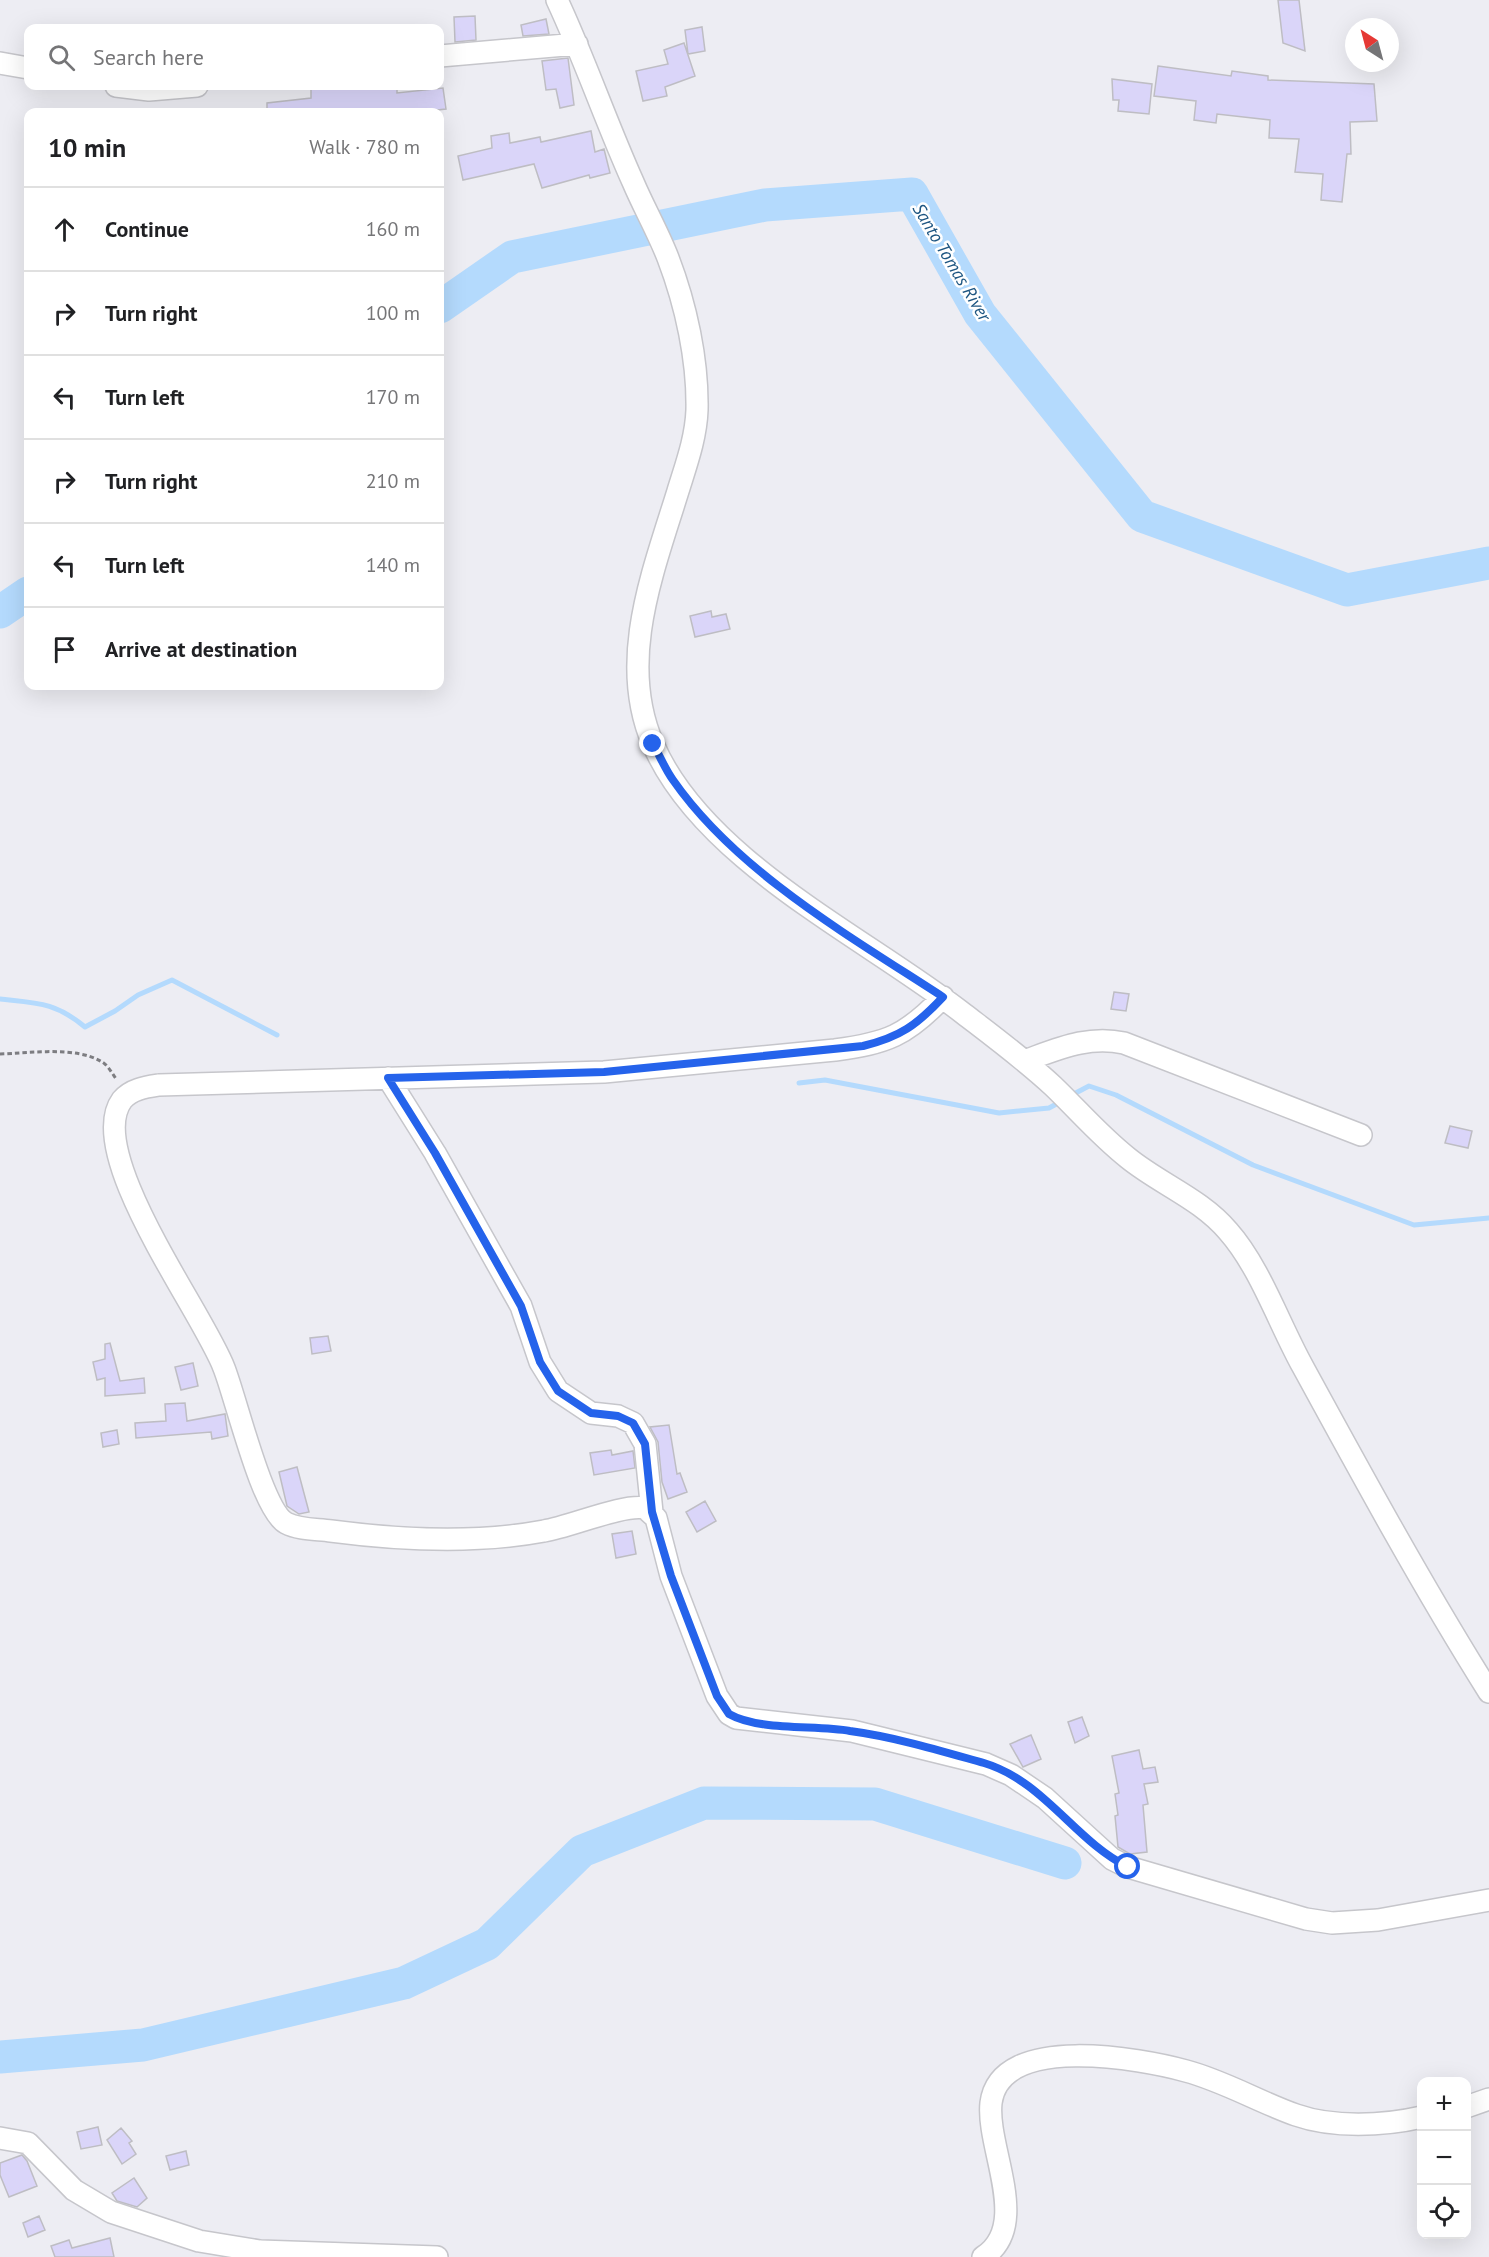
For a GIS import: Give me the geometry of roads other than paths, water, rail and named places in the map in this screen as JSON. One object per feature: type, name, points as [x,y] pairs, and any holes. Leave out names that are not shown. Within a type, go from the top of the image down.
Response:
[{"type":"street","points":[[557,0],[632,182],[667,254],[679,291],[695,371],[697,415],[691,449],[642,615],[637,669],[641,706],[653,744],[673,780],[702,815],[734,847],[812,910],[943,997],[1024,1061],[1133,1163],[1204,1207],[1227,1228],[1244,1251],[1294,1351],[1349,1451],[1455,1638],[1489,1692]]},
{"type":"street","points":[[444,56],[577,44]]},
{"type":"street","points":[[0,63],[24,67]]},
{"type":"street","points":[[652,1512],[638,1507],[544,1531],[480,1539],[348,1533],[285,1522],[273,1508],[262,1483],[215,1346],[164,1261],[120,1160],[114,1140],[117,1110],[129,1093],[159,1084],[604,1072],[863,1046],[895,1037],[910,1029],[943,997]]},
{"type":"street","points":[[1024,1061],[1069,1045],[1107,1039],[1124,1043],[1361,1135]]},
{"type":"street","points":[[388,1078],[435,1153],[521,1306],[540,1362],[558,1391],[591,1413],[618,1416],[633,1423],[645,1444],[652,1512],[671,1576],[717,1696],[729,1714],[736,1718],[852,1731],[986,1764],[1011,1775],[1046,1798],[1112,1859],[1128,1867],[1306,1919],[1356,1923],[1489,1900]]},
{"type":"street","points":[[983,2257],[999,2241],[1005,2220],[1005,2200],[991,2119],[992,2101],[996,2088],[1006,2076],[1018,2066],[1039,2059],[1095,2057],[1161,2064],[1221,2083],[1288,2112],[1322,2122],[1350,2123],[1417,2117]]},
{"type":"street","points":[[1471,2106],[1489,2099]]},
{"type":"street","points":[[0,2138],[28,2143],[74,2190],[111,2212],[199,2241],[260,2251],[437,2257]]},
{"type":"waterway","name":"Santo Tomas River","points":[[444,304],[512,257],[765,205],[912,194],[980,314],[1142,516],[1347,590],[1489,563]]},
{"type":"waterway","name":"Santo Tomas River","points":[[0,612],[24,596]]},
{"type":"waterway","points":[[0,999],[55,1008],[85,1027],[115,1011],[138,995],[172,980],[277,1035]]},
{"type":"waterway","points":[[799,1083],[825,1080],[999,1113],[1049,1108],[1062,1101]]},
{"type":"waterway","points":[[1070,1096],[1089,1086],[1116,1095],[1253,1165],[1414,1225],[1489,1218]]},
{"type":"waterway","points":[[0,2057],[143,2045],[404,1983],[487,1944],[582,1851],[704,1803],[875,1804],[1065,1863]]}]
